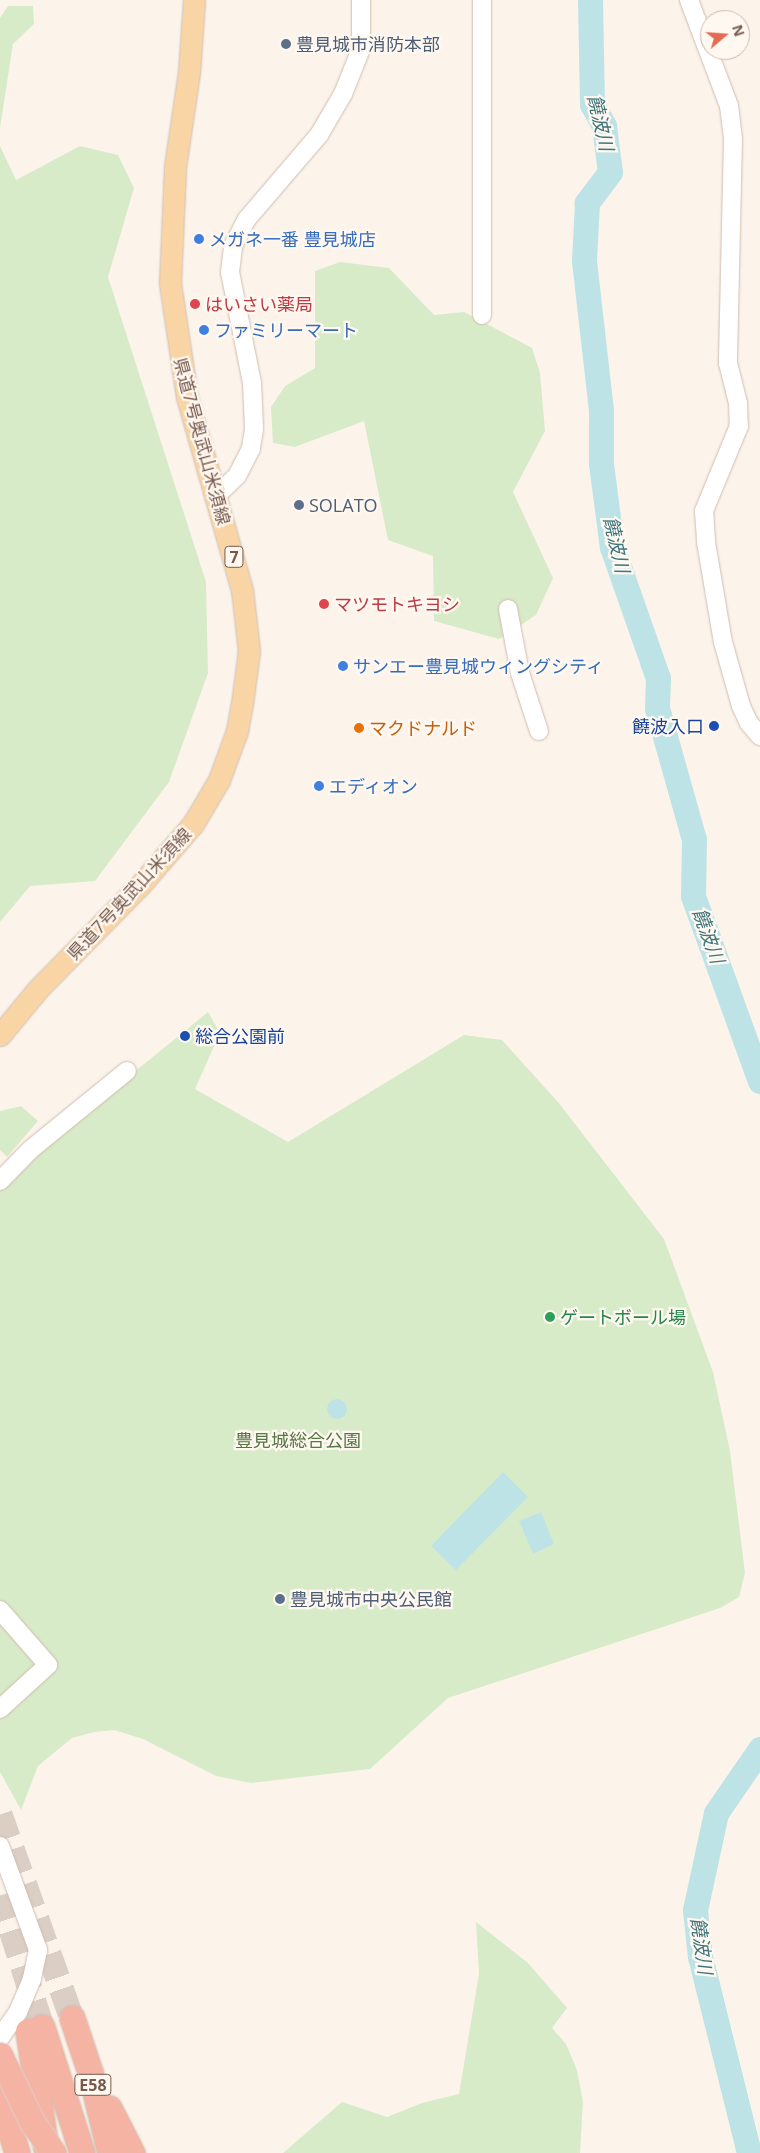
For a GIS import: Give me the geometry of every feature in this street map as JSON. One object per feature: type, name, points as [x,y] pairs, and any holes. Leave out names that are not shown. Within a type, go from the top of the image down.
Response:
[{"type":"highway","name":"E58","points":[[72,2018],[90,2072],[110,2153]]},
{"type":"highway","name":"E58","points":[[47,2153],[35,2029],[82,2153]]},
{"type":"highway","points":[[0,2055],[32,2122],[54,2153]]},
{"type":"highway","points":[[90,2072],[132,2153]]},
{"type":"highway","points":[[0,2097],[17,2153]]},
{"type":"main road","name":"県道7号奥武山米須線","points":[[0,1035],[38,989],[178,845],[208,802],[228,756],[242,704],[249,650],[242,590],[187,397],[170,283],[173,193],[190,72],[194,0]]},
{"type":"street","points":[[216,496],[237,476],[251,448],[254,428],[252,384],[231,279],[232,246],[247,219],[312,146],[339,100],[361,49],[362,0]]},
{"type":"street","points":[[482,0],[482,315]]},
{"type":"street","points":[[689,0],[729,106],[733,139],[728,363],[738,403],[739,426],[704,512],[706,542],[723,642],[741,706],[749,723],[760,736]]},
{"type":"street","points":[[508,609],[520,673],[539,731]]},
{"type":"street","points":[[0,1181],[30,1150],[127,1070]]},
{"type":"street","points":[[0,1610],[48,1664],[0,1710]]},
{"type":"street","points":[[0,1846],[38,1950],[32,1980],[18,2012],[0,2038]]},
{"type":"green space","points":[[8,6],[33,6],[34,24],[13,44],[0,128],[0,18]]},
{"type":"green space","points":[[0,146],[16,180],[80,146],[118,155],[134,188],[108,277],[206,582],[208,673],[169,782],[95,881],[30,886],[0,922]]},
{"type":"green space","points":[[340,262],[389,268],[434,315],[464,312],[532,348],[540,373],[545,431],[513,492],[553,578],[536,615],[499,639],[434,621],[433,556],[388,540],[364,421],[295,447],[273,443],[271,407],[285,386],[315,368],[315,271]]},
{"type":"green space","name":"豊見城総合公園","points":[[208,1012],[220,1033],[195,1089],[288,1142],[464,1035],[502,1040],[558,1102],[664,1239],[713,1372],[730,1451],[745,1573],[739,1597],[720,1608],[448,1698],[370,1769],[251,1783],[216,1776],[143,1739],[114,1730],[94,1732],[72,1738],[38,1766],[21,1810],[0,1772],[0,1190],[57,1135]]},
{"type":"green space","points":[[21,1106],[38,1121],[7,1157],[0,1150],[0,1111]]},
{"type":"green space","points":[[476,1922],[528,1963],[567,2008],[552,2028],[566,2044],[577,2070],[583,2102],[580,2153],[283,2153],[342,2102],[387,2117],[422,2103],[459,2094],[479,1974]]},
{"type":"water","points":[[337,1399],[344,1402],[347,1409],[344,1416],[337,1419],[330,1416],[327,1409],[330,1402]]},
{"type":"water","points":[[503,1472],[528,1497],[456,1570],[431,1546]]},
{"type":"water","points":[[541,1512],[554,1544],[533,1554],[519,1521]]},
{"type":"waterway","name":"饒波川","points":[[590,0],[592,104],[604,126],[610,172],[587,203],[584,261],[601,410],[601,464],[612,547],[658,678],[657,708],[694,840],[693,896],[760,1081]]},
{"type":"waterway","name":"饒波川","points":[[749,2153],[700,1957],[695,1910],[716,1813],[760,1749]]},
{"type":"tunnel","points":[[0,1814],[72,2018]]},
{"type":"tunnel","points":[[0,1895],[42,2027]]},
{"type":"place","name":"豊見城市消防本部","points":[[286,44]]},
{"type":"place","name":"メガネ一番 豊見城店","points":[[199,239]]},
{"type":"place","name":"はいさい薬局","points":[[195,304]]},
{"type":"place","name":"ファミリーマート","points":[[204,330]]},
{"type":"place","name":"SOLATO","points":[[299,505]]},
{"type":"place","name":"マツモトキヨシ","points":[[324,604]]},
{"type":"place","name":"サンエー豊見城ウィングシティ","points":[[343,666]]},
{"type":"place","name":"饒波入口","points":[[714,726]]},
{"type":"place","name":"マクドナルド","points":[[359,728]]},
{"type":"place","name":"エディオン","points":[[319,786]]},
{"type":"place","name":"総合公園前","points":[[185,1036]]},
{"type":"place","name":"ゲートボール場","points":[[550,1317]]},
{"type":"place","name":"豊見城市中央公民館","points":[[280,1599]]}]
